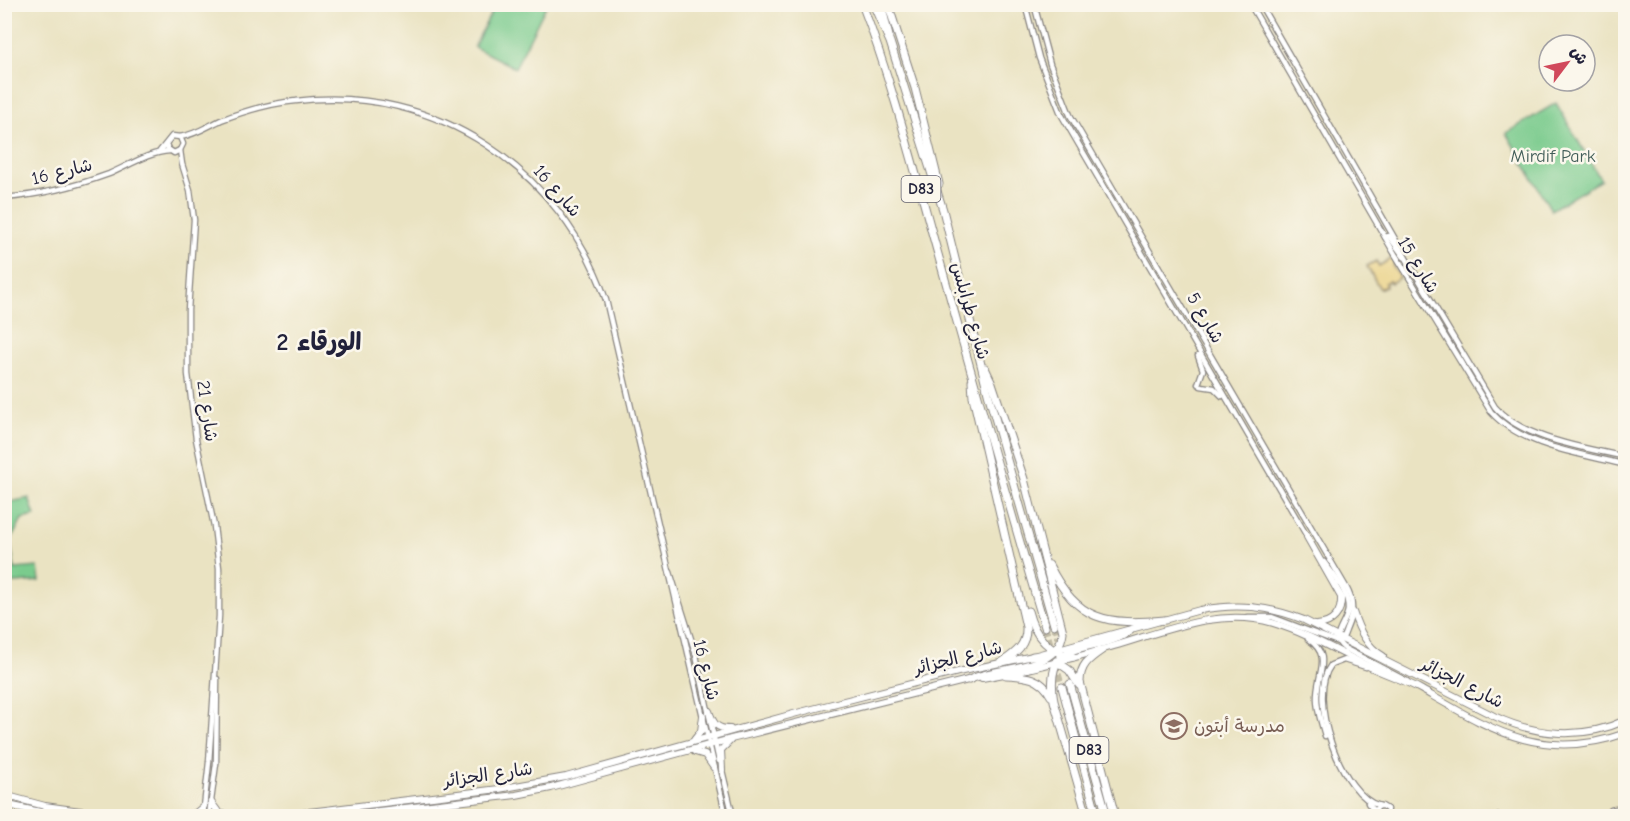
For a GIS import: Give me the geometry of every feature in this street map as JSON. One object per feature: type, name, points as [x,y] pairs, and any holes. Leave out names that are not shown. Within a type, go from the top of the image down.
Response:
[{"type":"highway","name":"شارع طرابلس","points":[[862,4],[903,123],[1045,627]]},
{"type":"highway","name":"شارع طرابلس","points":[[873,4],[890,42],[943,210],[1016,493],[1054,625]]},
{"type":"highway","points":[[881,4],[890,42]]},
{"type":"highway","points":[[888,4],[928,137],[943,210]]},
{"type":"highway","points":[[981,361],[993,383],[1012,442],[1063,629],[1052,680],[1054,701],[1087,816]]},
{"type":"highway","points":[[973,376],[973,397],[1013,565],[1034,629],[1071,672],[1081,690]]},
{"type":"highway","points":[[1043,552],[1062,587],[1074,602],[1087,612],[1100,618],[1120,622],[1165,620]]},
{"type":"highway","points":[[1001,663],[1017,652],[1026,636],[1026,622],[1014,579],[1013,565]]},
{"type":"highway","points":[[969,680],[1119,637],[1131,630]]},
{"type":"highway","points":[[1102,650],[1088,660],[1083,667],[1080,676],[1081,690],[1115,816]]},
{"type":"highway","points":[[1057,654],[1073,657]]},
{"type":"highway","points":[[1033,656],[1048,657]]},
{"type":"highway","points":[[1005,675],[1037,680],[1047,688],[1054,701]]},
{"type":"highway","name":"D83","points":[[1070,684],[1107,816]]},
{"type":"highway","name":"D83","points":[[1062,687],[1097,816]]},
{"type":"main road","points":[[1307,537],[1339,592],[1342,602],[1333,620],[1322,625],[1314,624]]},
{"type":"main road","name":"شارع الجزائر","points":[[1131,630],[1212,608],[1247,606],[1282,612],[1314,624],[1339,639],[1501,720],[1537,731],[1576,733],[1600,729],[1626,720]]},
{"type":"main road","points":[[1353,612],[1359,629],[1370,646],[1403,670]]},
{"type":"main road","name":"شارع الجزائر","points":[[1073,657],[1193,623],[1222,617],[1248,617],[1282,626],[1303,635],[1410,684],[1494,729],[1524,740],[1552,745],[1578,744],[1626,733]]},
{"type":"main road","name":"شارع الجزائر","points":[[276,816],[535,784],[580,774],[736,729],[1001,663],[1033,656],[1057,654]]},
{"type":"main road","name":"شارع الجزائر","points":[[336,816],[535,792],[731,739],[969,680],[1005,675],[1057,654]]},
{"type":"main road","points":[[706,713],[717,727],[736,729]]},
{"type":"main road","points":[[691,742],[701,731],[706,713]]},
{"type":"main road","points":[[718,769],[722,750],[731,739]]},
{"type":"main road","points":[[688,752],[705,755],[718,769]]},
{"type":"main road","points":[[4,795],[45,806],[116,816]]},
{"type":"main road","points":[[211,802],[219,813],[230,816]]},
{"type":"main road","points":[[4,804],[58,816]]},
{"type":"main road","points":[[192,816],[204,806]]},
{"type":"street","name":"شارع 5","points":[[1025,4],[1050,88],[1061,114],[1307,537],[1347,599],[1347,614],[1339,639]]},
{"type":"street","name":"شارع 5","points":[[1034,4],[1050,64],[1065,105],[1346,586],[1351,597],[1353,612]]},
{"type":"street","name":"شارع 15","points":[[1250,4],[1385,237],[1482,399],[1496,418],[1516,432],[1558,448],[1626,465]]},
{"type":"street","name":"شارع 15","points":[[1259,5],[1492,403],[1509,421],[1532,432],[1626,458]]},
{"type":"street","points":[[1036,45],[1042,46],[1046,60],[1050,64]]},
{"type":"street","name":"شارع 16","points":[[180,137],[235,115],[281,103],[321,99],[363,101],[416,112],[452,126],[485,144],[521,171],[562,215],[598,278],[611,320],[667,565],[706,713],[718,769]]},
{"type":"street","name":"شارع 16","points":[[183,144],[194,133]]},
{"type":"street","points":[[172,136],[180,137],[183,144],[180,150],[172,152],[166,144],[168,139],[172,136]]},
{"type":"street","name":"شارع 16","points":[[158,153],[166,144]]},
{"type":"street","name":"شارع 21","points":[[180,150],[194,220],[188,313],[188,374],[196,439],[218,554],[219,602],[203,816]]},
{"type":"street","name":"شارع 16","points":[[4,198],[82,182],[158,153],[172,152]]},
{"type":"street","name":"شارع 21","points":[[172,152],[182,164]]},
{"type":"street","points":[[1385,237],[1390,236],[1401,255],[1406,258]]},
{"type":"street","points":[[1198,350],[1203,370],[1200,385],[1214,388],[1230,406]]},
{"type":"street","points":[[1455,354],[1467,370],[1472,368]]},
{"type":"street","points":[[1558,448],[1560,443],[1576,445]]},
{"type":"street","points":[[1339,639],[1353,612]]},
{"type":"street","points":[[1248,617],[1272,617],[1339,639],[1344,648],[1400,676],[1410,684]]},
{"type":"street","points":[[1303,635],[1317,646],[1323,659],[1317,693],[1328,746],[1339,769],[1376,814],[1380,806]]},
{"type":"street","points":[[1371,668],[1344,660],[1331,665],[1323,685],[1322,718],[1341,766],[1371,802],[1386,807],[1388,815]]},
{"type":"street","name":"شارع 21","points":[[209,816],[216,764],[215,662]]},
{"type":"street","points":[[212,719],[215,722],[217,736]]},
{"type":"street","points":[[718,769],[726,816]]},
{"type":"street","points":[[718,769],[733,816]]},
{"type":"street","points":[[1527,816],[1609,815],[1613,809],[1623,814]]},
{"type":"street","points":[[1498,816],[1507,816]]},
{"type":"green space","points":[[543,4],[546,6],[515,68],[474,47],[495,5]]},
{"type":"green space","name":"Mirdif Park","points":[[1556,103],[1601,180],[1551,210],[1506,133]]},
{"type":"green space","points":[[29,498],[35,516],[22,519],[10,542],[15,569],[38,567],[40,581],[5,584],[5,503]]},
{"type":"sand","points":[[1392,258],[1395,263],[1392,265],[1400,277],[1391,283],[1389,281],[1385,283],[1386,286],[1380,289],[1367,266],[1376,261],[1379,266]]},
{"type":"tunnel","points":[[1054,625],[1060,644]]},
{"type":"tunnel","points":[[1045,627],[1052,650]]},
{"type":"tunnel","points":[[1055,664],[1062,687]]},
{"type":"place","name":"مدرسة أبتون","points":[[1174,726]]},
{"type":"district","name":"الورقاء 2","points":[[319,342]]}]
